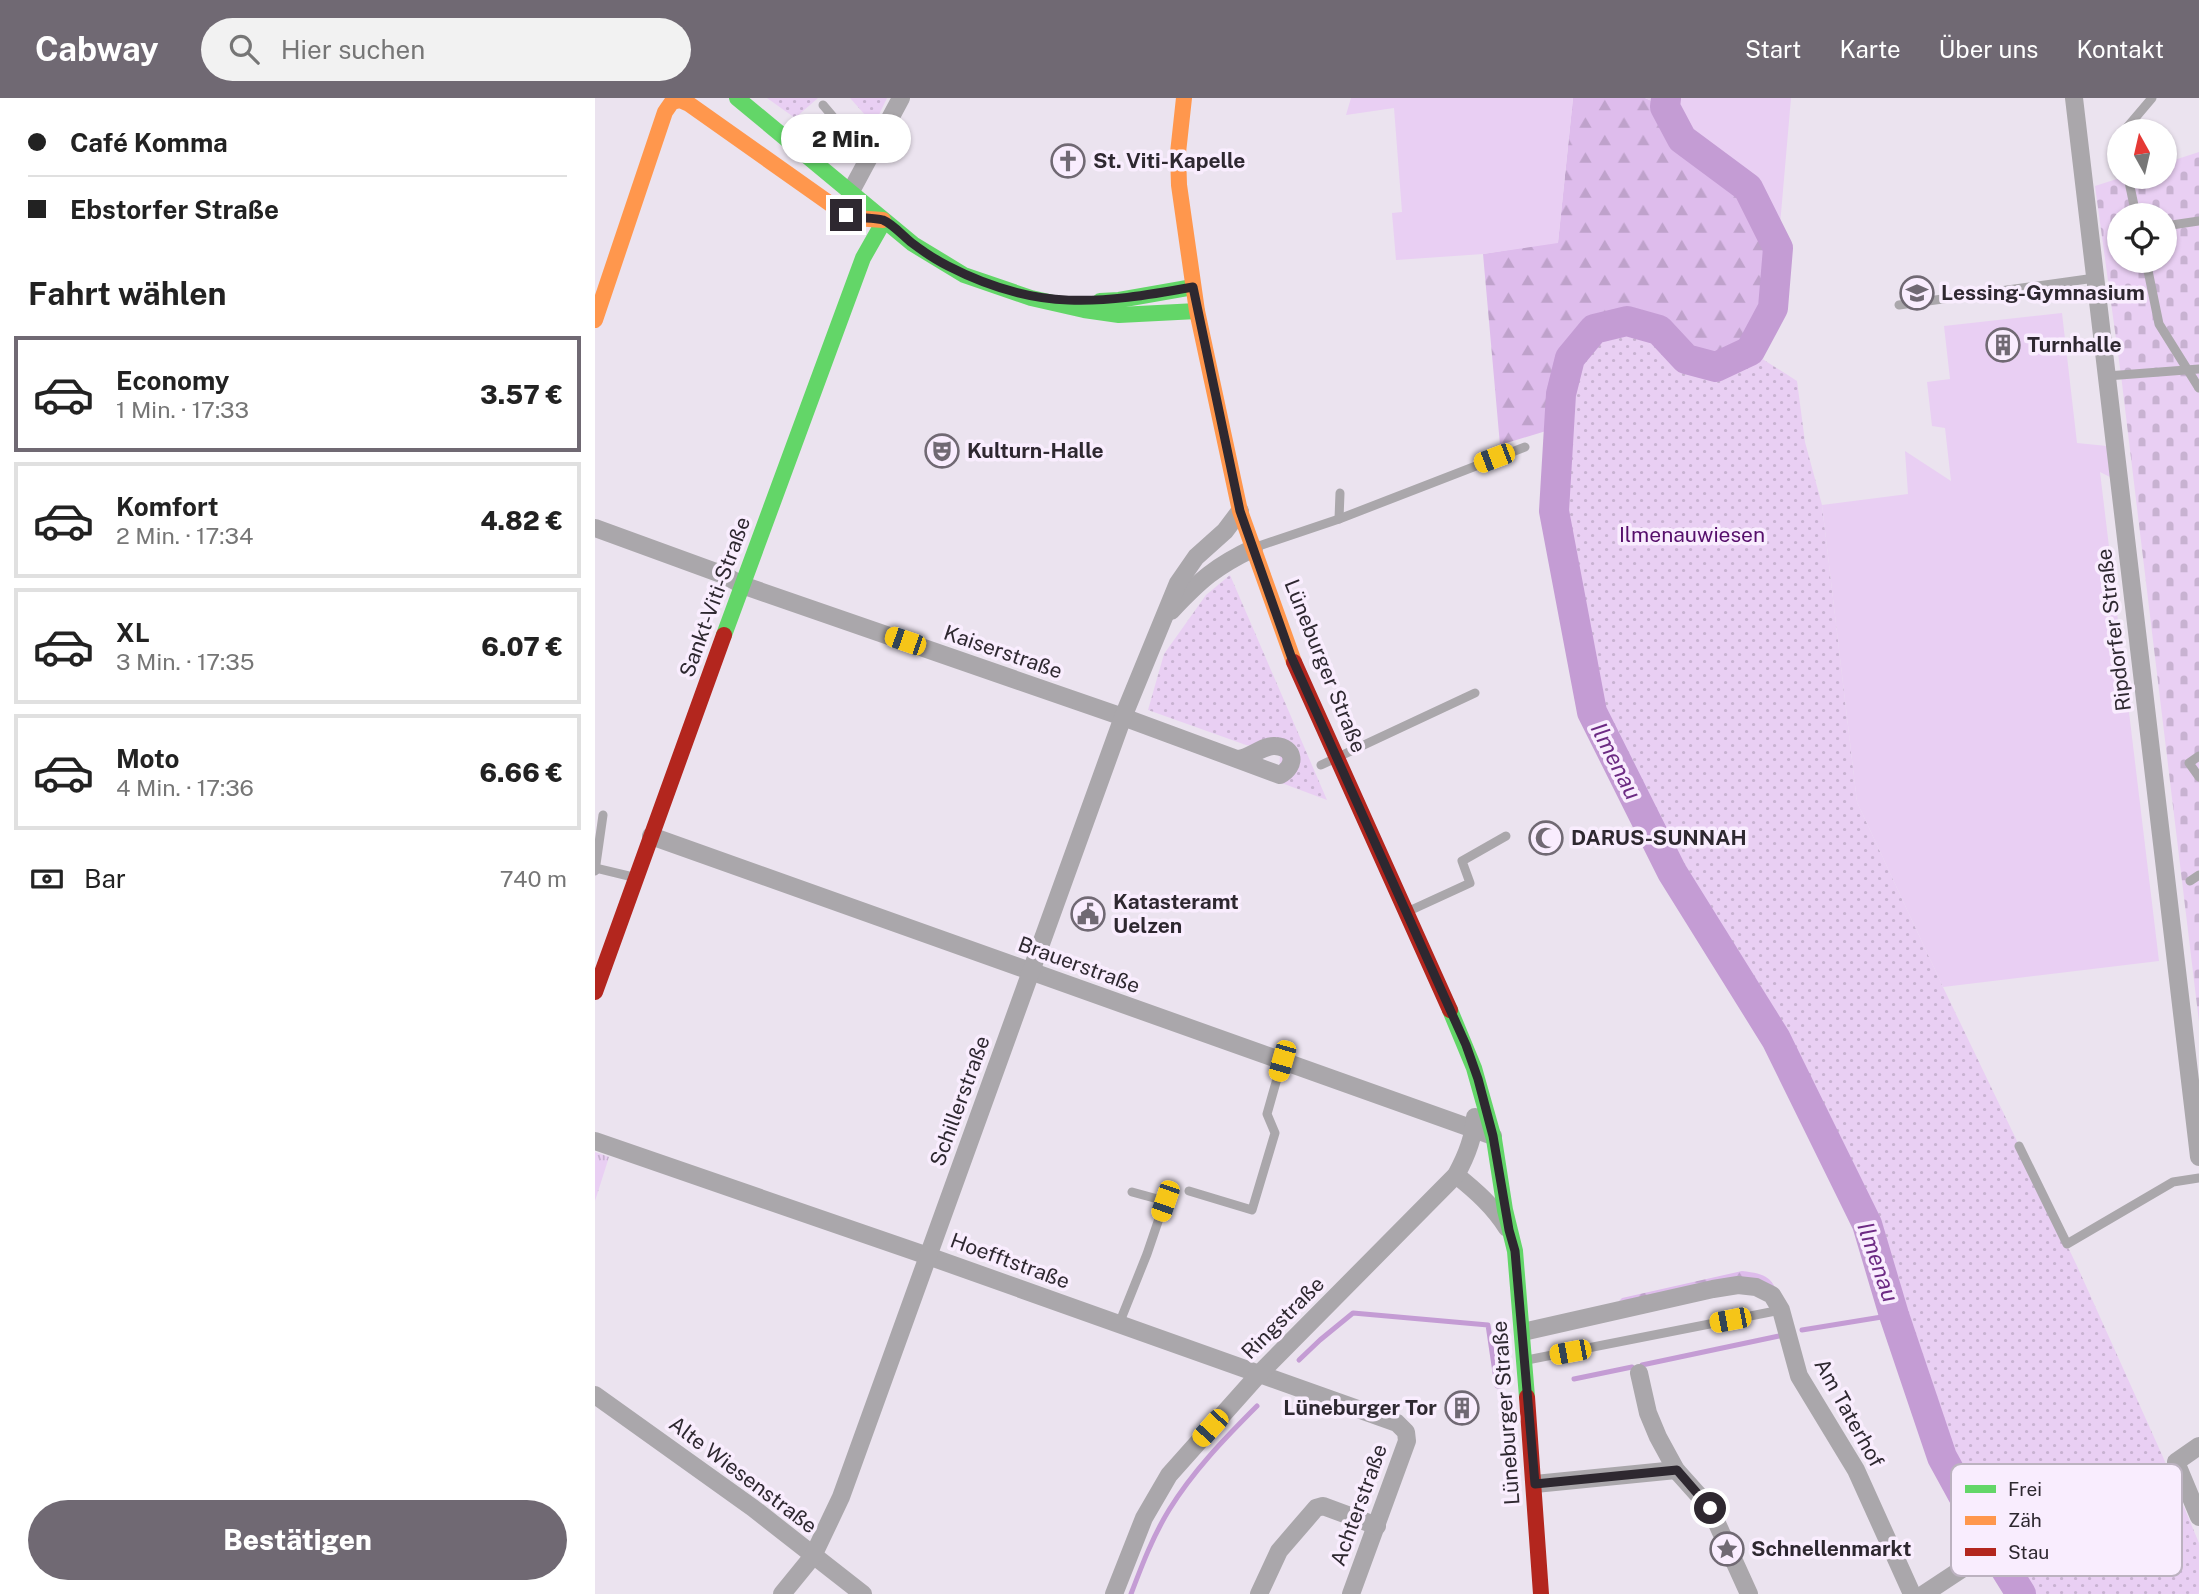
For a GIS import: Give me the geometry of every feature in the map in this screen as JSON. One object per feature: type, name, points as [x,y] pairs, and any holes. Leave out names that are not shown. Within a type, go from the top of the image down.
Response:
[{"type":"street","points":[[737,98],[884,220],[939,261],[964,275],[1031,298],[1084,310],[1119,315],[1197,311]]},
{"type":"street","points":[[850,193],[901,98]]},
{"type":"street","name":"Lüneburger Straße","points":[[1184,98],[1178,153],[1179,185],[1197,311],[1240,511],[1291,656],[1466,1045],[1493,1136],[1515,1251],[1535,1484],[1541,1594]]},
{"type":"street","name":"Ripdorfer Straße","points":[[2074,98],[2199,1157]]},
{"type":"street","points":[[595,320],[665,112],[671,102],[680,100],[689,104],[846,215],[884,220]]},
{"type":"street","name":"Sankt-Viti-Straße","points":[[595,992],[821,367],[863,258],[884,220]]},
{"type":"street","points":[[1031,298],[1084,302],[1119,300],[1193,287]]},
{"type":"street","name":"Schillerstraße","points":[[782,1594],[813,1556],[841,1497],[1123,717],[1178,583],[1188,568],[1226,531],[1240,511]]},
{"type":"street","name":"Kaiserstraße","points":[[595,528],[742,584],[1239,759]]},
{"type":"street","name":"Schillerstraße","points":[[1166,616],[1210,572],[1254,548]]},
{"type":"street","name":"Brauerstraße","points":[[650,836],[1493,1136]]},
{"type":"street","name":"Ringstraße","points":[[1114,1594],[1145,1518],[1169,1475],[1259,1374],[1457,1175],[1475,1129],[1478,1079]]},
{"type":"street","name":"Hoefftstraße","points":[[595,1141],[929,1256],[1397,1423],[1406,1432]]},
{"type":"street","name":"Lüneburger Straße","points":[[1457,1175],[1499,1214],[1509,1230]]},
{"type":"street","points":[[1523,1332],[1738,1285],[1756,1287],[1772,1295],[1781,1310]]},
{"type":"street","name":"Am Taterhof","points":[[1781,1310],[1799,1376],[1856,1470],[1912,1594]]},
{"type":"street","points":[[1639,1373],[1648,1413],[1677,1470],[1710,1508],[1749,1594]]},
{"type":"street","name":"Alte Wiesenstraße","points":[[595,1395],[753,1508],[863,1594]]},
{"type":"street","name":"Achterstraße","points":[[1351,1594],[1407,1441],[1406,1432]]},
{"type":"street","points":[[2177,1464],[2199,1446]]},
{"type":"street","points":[[1535,1484],[1677,1470]]},
{"type":"street","points":[[2182,1476],[2199,1517]]},
{"type":"street","points":[[1259,1594],[1279,1551],[1316,1508],[1323,1506],[1377,1526]]},
{"type":"street","points":[[1924,1594],[1951,1576]]},
{"type":"lane","points":[[2134,119],[2152,98]]},
{"type":"lane","points":[[823,104],[845,131],[866,164]]},
{"type":"lane","points":[[2177,224],[2199,221]]},
{"type":"lane","points":[[2148,273],[2159,324],[2199,388]]},
{"type":"lane","points":[[1899,305],[2095,278]]},
{"type":"lane","points":[[2107,376],[2199,369]]},
{"type":"lane","points":[[1254,548],[1339,519],[1524,447]]},
{"type":"lane","points":[[1339,519],[1340,493]]},
{"type":"lane","points":[[1321,765],[1475,693]]},
{"type":"lane","points":[[2199,756],[2189,762],[2199,777]]},
{"type":"lane","points":[[603,815],[595,869],[635,878]]},
{"type":"lane","points":[[1408,912],[1470,883],[1462,860],[1506,836]]},
{"type":"lane","points":[[1189,1191],[1252,1210],[1275,1133],[1266,1114],[1282,1061]]},
{"type":"lane","points":[[2019,1146],[2067,1244],[2172,1182],[2199,1178]]},
{"type":"lane","points":[[1118,1325],[1165,1201],[1132,1192]]},
{"type":"lane","points":[[1525,1361],[1781,1310]]},
{"type":"green space","points":[[767,98],[818,98],[795,118]]},
{"type":"green space","points":[[850,98],[887,98],[874,125]]},
{"type":"green space","points":[[1351,98],[1573,98],[1558,243],[1483,254],[1396,260],[1392,213],[1402,212],[1394,108],[1346,115]]},
{"type":"green space","points":[[1573,98],[1645,98],[1665,107],[1682,139],[1748,188],[1778,248],[1773,308],[1750,351],[1716,367],[1686,359],[1659,330],[1627,321],[1561,394],[1559,427],[1500,445],[1483,254],[1558,242]]},
{"type":"green space","points":[[1645,98],[1791,98],[1778,248],[1748,188],[1682,139],[1665,107]]},
{"type":"green space","points":[[2199,152],[2199,1022],[2121,375],[2095,186],[2107,182],[2107,189],[2177,189],[2177,159]]},
{"type":"green space","points":[[2062,313],[2077,443],[2107,446],[2110,477],[2100,472],[2159,961],[1943,987],[1857,802],[1822,505],[1908,494],[1905,451],[1951,481],[1945,428],[1932,426],[1927,382],[1950,379],[1944,326]]},
{"type":"green space","name":"Ilmenauwiesen","points":[[1627,321],[1659,330],[1686,359],[1716,367],[1750,351],[1797,381],[1805,442],[1822,505],[1857,802],[2077,1266],[2166,1464],[1951,1464],[1951,1486],[1932,1447],[1915,1375],[1865,1221],[1776,1039],[1672,872],[1592,712],[1554,511],[1561,394],[1570,358],[1594,329]]},
{"type":"green space","points":[[1230,575],[1327,800],[1279,782],[1280,751],[1246,745],[1148,710],[1164,654],[1206,595]]},
{"type":"green space","points":[[595,1152],[609,1157],[595,1201]]},
{"type":"green space","points":[[1742,1271],[1768,1278],[1780,1301],[1755,1284],[1619,1301],[1622,1298]]},
{"type":"green space","name":"Ilmenauwiesen","points":[[2182,1502],[2199,1543],[2199,1594],[2008,1594],[1997,1576],[2182,1576]]},
{"type":"waterway","name":"Ilmenau","points":[[1666,98],[1665,107],[1682,139],[1748,188],[1778,248],[1773,308],[1750,351],[1716,367],[1686,359],[1659,330],[1627,321],[1594,329],[1570,358],[1561,394],[1554,511],[1592,712],[1672,872],[1776,1039],[1867,1224],[1894,1315],[1942,1457],[1951,1473]]},
{"type":"waterway","points":[[1299,1360],[1353,1313],[1488,1325],[1497,1386],[1500,1386]]},
{"type":"waterway","points":[[1802,1330],[1894,1315]]},
{"type":"waterway","points":[[1642,1365],[1779,1336]]},
{"type":"waterway","points":[[1574,1379],[1632,1367]]},
{"type":"waterway","points":[[1131,1594],[1153,1540],[1178,1496],[1210,1455],[1257,1406]]},
{"type":"waterway","name":"Ilmenau","points":[[2010,1576],[2021,1594]]},
{"type":"traffic: fast","points":[[737,98],[913,244],[964,275],[1031,298],[1084,310],[1119,315],[1197,311]]},
{"type":"traffic: fast","points":[[724,635],[863,258],[884,221]]},
{"type":"traffic: fast","points":[[1100,301],[1193,287]]},
{"type":"traffic: fast","points":[[1450,1010],[1474,1068],[1494,1139],[1505,1210],[1515,1251],[1527,1397]]},
{"type":"traffic: slow","points":[[1184,98],[1178,153],[1179,185],[1197,311],[1240,511],[1294,662]]},
{"type":"traffic: slow","points":[[595,320],[665,112],[672,102],[680,100],[689,104],[846,215],[883,220]]},
{"type":"traffic: jam","points":[[595,992],[724,635]]},
{"type":"traffic: jam","points":[[1294,662],[1450,1010]]},
{"type":"traffic: jam","points":[[1527,1397],[1541,1594]]},
{"type":"place","name":"St. Viti-Kapelle","points":[[1068,161]]},
{"type":"place","name":"Lessing-Gymnasium","points":[[1917,293]]},
{"type":"place","name":"Turnhalle","points":[[2003,345]]},
{"type":"place","name":"Kulturn-Halle","points":[[942,451]]},
{"type":"place","name":"DARUS-SUNNAH","points":[[1546,838]]},
{"type":"place","name":"Katasteramt Uelzen","points":[[1088,914]]},
{"type":"place","name":"Lüneburger Tor","points":[[1462,1408]]},
{"type":"place","name":"Schnellenmarkt","points":[[1727,1549]]},
{"type":"route","points":[[846,215],[884,220],[913,244],[964,275],[1031,298],[1084,302],[1119,300],[1193,287],[1240,511],[1271,601],[1291,656],[1424,949],[1478,1079],[1493,1136],[1515,1251],[1535,1484],[1677,1470],[1710,1508]]}]
